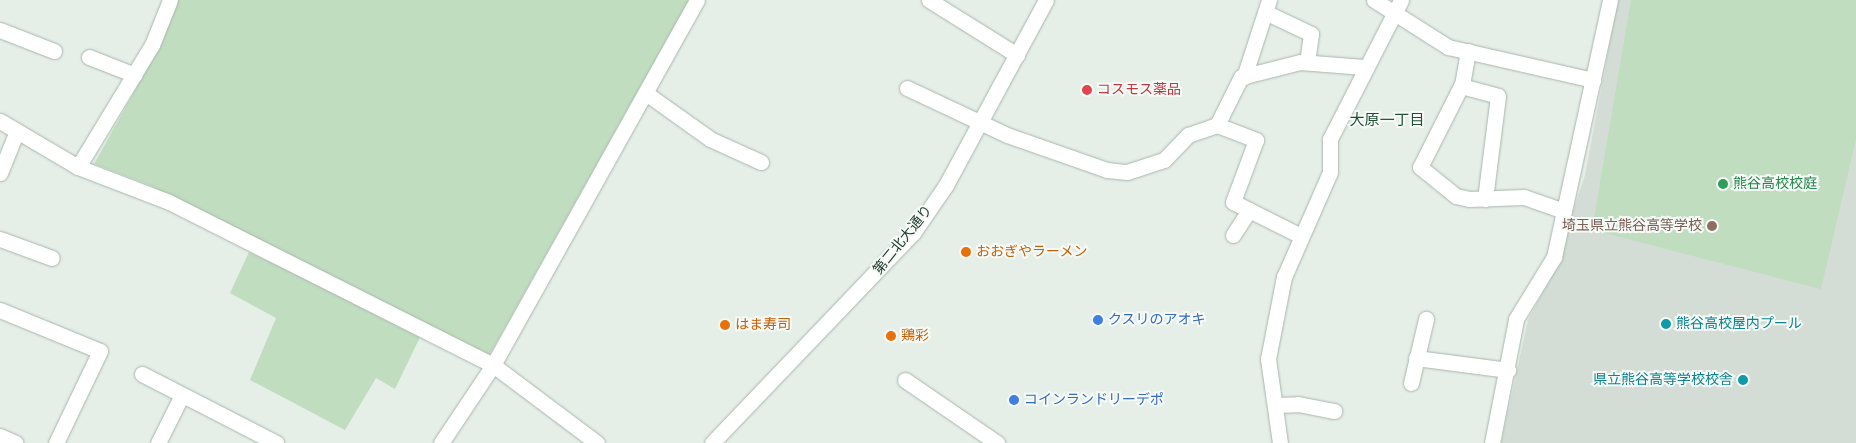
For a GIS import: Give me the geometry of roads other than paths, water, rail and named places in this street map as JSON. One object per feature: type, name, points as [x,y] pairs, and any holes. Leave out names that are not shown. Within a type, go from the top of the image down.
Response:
[{"type":"street","points":[[78,167],[152,45],[170,0]]},
{"type":"street","points":[[441,443],[493,365],[647,94],[697,0]]},
{"type":"street","points":[[929,0],[1017,56]]},
{"type":"street","name":"第二北大通り","points":[[712,443],[913,233],[946,185],[1046,0]]},
{"type":"street","points":[[1374,0],[1448,47],[1593,80]]},
{"type":"street","points":[[1280,443],[1268,359],[1284,276],[1299,235],[1330,172],[1330,139],[1364,67],[1396,15],[1401,0]]},
{"type":"street","points":[[1492,443],[1508,370],[1516,319],[1554,257],[1610,0]]},
{"type":"street","points":[[1244,77],[1268,7],[1311,34],[1307,62]]},
{"type":"street","points":[[0,30],[54,51]]},
{"type":"street","points":[[1468,51],[1460,86],[1420,167],[1456,196],[1485,199],[1524,198],[1564,212]]},
{"type":"street","points":[[89,57],[135,75]]},
{"type":"street","points":[[1217,125],[1241,77],[1307,62],[1364,67]]},
{"type":"street","points":[[1460,86],[1498,96],[1485,199]]},
{"type":"street","points":[[907,88],[980,124],[1107,170],[1127,172],[1164,160],[1188,135],[1217,125],[1256,140],[1233,202],[1299,235]]},
{"type":"street","points":[[647,94],[710,139],[761,162]]},
{"type":"street","points":[[0,121],[78,167],[169,202],[493,365],[597,443]]},
{"type":"street","points":[[0,173],[17,131]]},
{"type":"street","points":[[1233,235],[1249,210]]},
{"type":"street","points":[[0,239],[52,258]]},
{"type":"street","points":[[0,310],[100,351],[56,443]]},
{"type":"street","points":[[1411,383],[1426,319]]},
{"type":"street","points":[[1416,358],[1508,370]]},
{"type":"street","points":[[142,374],[276,443]]},
{"type":"street","points":[[905,380],[996,443]]},
{"type":"street","points":[[158,443],[182,395]]},
{"type":"street","points":[[1275,404],[1298,404],[1334,411]]},
{"type":"street","points":[[0,436],[16,443]]},
{"type":"place","name":"コスモス薬品","points":[[1087,90]]},
{"type":"place","name":"熊谷高校校庭","points":[[1723,184]]},
{"type":"place","name":"埼玉県立熊谷高等学校","points":[[1712,226]]},
{"type":"place","name":"おおぎやラーメン","points":[[966,252]]},
{"type":"place","name":"クスリのアオキ","points":[[1098,320]]},
{"type":"place","name":"熊谷高校屋内プール","points":[[1666,324]]},
{"type":"place","name":"はま寿司","points":[[725,325]]},
{"type":"place","name":"鶏彩","points":[[891,336]]},
{"type":"place","name":"県立熊谷高等学校校舎","points":[[1743,380]]},
{"type":"place","name":"コインランドリーデポ","points":[[1014,400]]},
{"type":"district","name":"大原一丁目","points":[[1387,121]]}]
